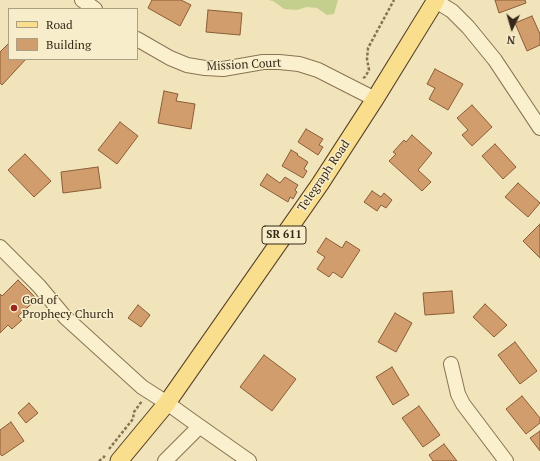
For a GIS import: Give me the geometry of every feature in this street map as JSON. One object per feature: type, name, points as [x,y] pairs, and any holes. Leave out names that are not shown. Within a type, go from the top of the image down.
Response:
[{"type":"main road","name":"Telegraph Road","points":[[119,461],[167,403],[320,184],[375,99],[435,0]]},
{"type":"street","points":[[82,0],[93,8]]},
{"type":"street","points":[[435,0],[452,11],[468,27],[491,55],[540,128]]},
{"type":"street","name":"Mission Court","points":[[138,40],[170,58],[187,65],[205,68],[223,68],[263,62],[299,64],[318,70],[375,99]]},
{"type":"street","points":[[0,247],[39,286],[65,317],[142,387],[249,461]]},
{"type":"street","points":[[451,364],[458,394],[463,404],[506,461]]},
{"type":"street","points":[[165,461],[199,427]]},
{"type":"path","points":[[360,79],[365,77],[369,70],[367,59],[368,48],[394,0]]},
{"type":"path","points":[[99,461],[104,457],[110,446],[133,419],[134,412],[144,399]]},
{"type":"green space","points":[[268,0],[338,0],[334,14],[327,15],[317,8],[307,7],[297,10],[284,9],[273,1]]},
{"type":"building","points":[[152,0],[181,0],[191,5],[180,26],[148,8]]},
{"type":"building","points":[[495,0],[525,0],[526,3],[499,13]]},
{"type":"building","points":[[208,10],[242,13],[240,35],[206,32]]},
{"type":"building","points":[[532,16],[540,34],[540,45],[527,51],[515,23]]},
{"type":"building","points":[[8,44],[8,60],[25,60],[2,85],[0,83],[0,52]]},
{"type":"building","points":[[435,69],[463,84],[448,110],[429,99],[435,88],[427,84]]},
{"type":"building","points":[[164,91],[178,94],[176,101],[195,104],[191,129],[158,123]]},
{"type":"building","points":[[472,105],[492,127],[472,146],[462,135],[468,130],[457,118]]},
{"type":"building","points":[[120,122],[138,136],[117,164],[98,150]]},
{"type":"building","points":[[306,129],[323,139],[319,145],[323,147],[318,155],[298,142]]},
{"type":"building","points":[[412,135],[432,153],[418,170],[431,182],[422,191],[389,161],[396,154],[393,152],[404,140],[406,142]]},
{"type":"building","points":[[495,144],[516,167],[503,179],[482,156]]},
{"type":"building","points":[[291,150],[308,162],[304,169],[307,171],[303,178],[282,166]]},
{"type":"building","points":[[25,154],[51,181],[34,197],[8,170]]},
{"type":"building","points":[[98,167],[101,188],[63,193],[61,172]]},
{"type":"building","points":[[267,174],[280,183],[285,177],[298,185],[295,190],[297,192],[293,199],[290,197],[288,202],[260,185]]},
{"type":"building","points":[[518,183],[540,203],[528,217],[505,197]]},
{"type":"building","points":[[372,191],[381,197],[384,193],[392,200],[386,208],[381,205],[377,211],[364,202]]},
{"type":"building","points":[[540,224],[540,258],[523,241]]},
{"type":"building","points":[[326,238],[342,248],[346,241],[360,250],[342,278],[333,272],[329,277],[317,269],[325,257],[317,252]]},
{"type":"building","name":"God of Prophecy Church","points":[[18,280],[37,299],[18,316],[22,320],[12,329],[8,325],[0,333],[0,294],[2,296]]},
{"type":"building","points":[[452,291],[454,313],[425,315],[423,293]]},
{"type":"building","points":[[485,304],[507,325],[494,337],[473,317]]},
{"type":"building","points":[[138,305],[150,315],[141,327],[128,318]]},
{"type":"building","points":[[395,313],[412,323],[396,352],[378,342]]},
{"type":"building","points":[[515,342],[537,371],[520,384],[498,355]]},
{"type":"building","points":[[264,355],[296,379],[272,411],[240,387]]},
{"type":"building","points":[[392,367],[409,395],[393,405],[376,377]]},
{"type":"building","points":[[522,396],[540,418],[540,423],[526,434],[506,409]]},
{"type":"building","points":[[29,403],[38,413],[26,423],[18,413]]},
{"type":"building","points":[[419,406],[440,435],[423,447],[402,418]]},
{"type":"building","points":[[11,422],[24,441],[2,456],[0,454],[0,430]]},
{"type":"building","points":[[540,431],[540,451],[530,438]]},
{"type":"building","points":[[444,444],[457,461],[433,461],[429,455]]},
{"type":"place","name":"God of Prophecy Church","points":[[14,308]]}]
